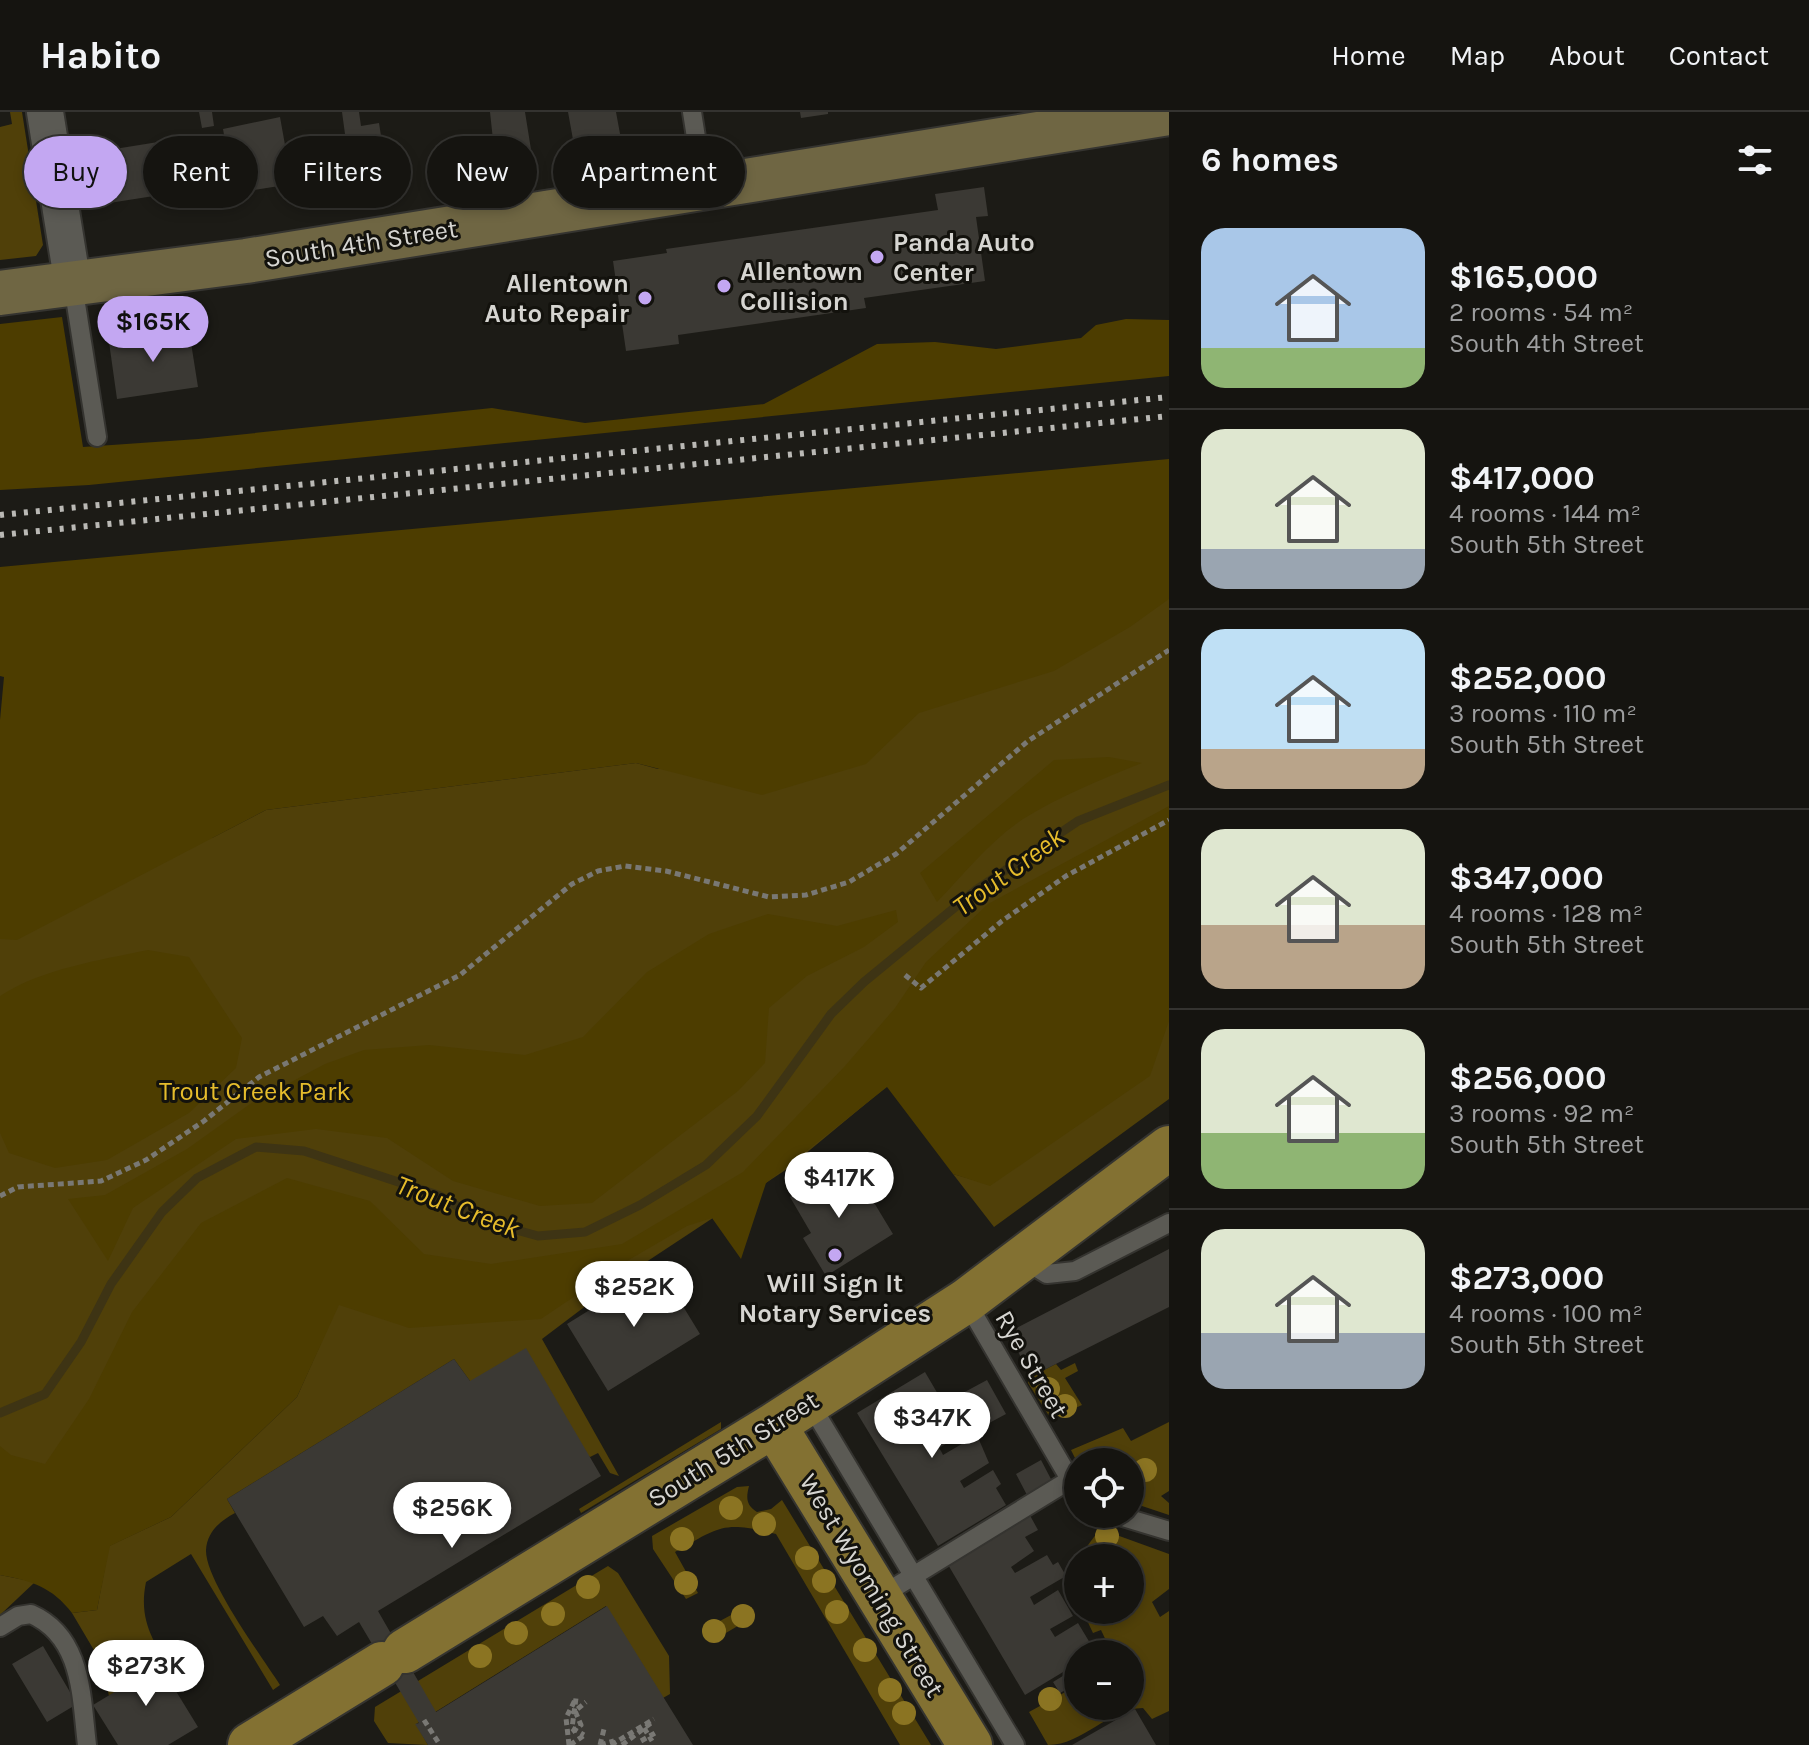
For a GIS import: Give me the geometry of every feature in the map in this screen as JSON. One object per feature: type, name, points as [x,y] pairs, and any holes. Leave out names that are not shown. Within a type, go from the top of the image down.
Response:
[{"type":"main road","name":"South 4th Street","points":[[745,181],[1169,113]]},
{"type":"main road","name":"South 4th Street","points":[[0,293],[246,261],[579,208]]},
{"type":"main road","name":"South 5th Street","points":[[250,1745],[792,1413],[966,1301],[1169,1148]]},
{"type":"main road","name":"West Wyoming Street","points":[[792,1413],[896,1586],[970,1745]]},
{"type":"street","points":[[45,112],[73,285]]},
{"type":"lane","points":[[692,112],[696,136]]},
{"type":"lane","points":[[73,285],[97,437]]},
{"type":"lane","points":[[1022,1259],[1032,1267],[1060,1275],[1075,1271],[1169,1223]]},
{"type":"lane","name":"Rye Street","points":[[966,1301],[1064,1471]]},
{"type":"lane","name":"West Wyoming Street","points":[[792,1413],[840,1454],[845,1502]]},
{"type":"lane","points":[[896,1586],[1064,1492]]},
{"type":"lane","points":[[1144,1523],[1169,1531]]},
{"type":"lane","name":"West Wyoming Street","points":[[896,1586],[1015,1745]]},
{"type":"lane","points":[[0,1627],[18,1616],[31,1614],[60,1632],[84,1696],[87,1745]]},
{"type":"path","points":[[0,1196],[18,1187],[101,1181],[146,1160],[259,1077],[460,975],[572,884],[598,871],[625,866],[666,871],[769,897],[806,895],[849,882],[896,854],[1028,741],[1169,650]]},
{"type":"path","points":[[905,975],[921,988],[1002,921],[1066,876],[1169,820]]},
{"type":"path","points":[[574,1714],[586,1702],[576,1698]]},
{"type":"path","points":[[576,1698],[574,1714],[585,1736]]},
{"type":"path","points":[[569,1745],[566,1718],[576,1698]]},
{"type":"path","points":[[572,1730],[581,1725],[574,1714]]},
{"type":"path","points":[[566,1718],[572,1730],[569,1745]]},
{"type":"path","points":[[424,1720],[440,1745]]},
{"type":"path","points":[[624,1743],[600,1745],[604,1729],[609,1745],[624,1743],[649,1733],[641,1741]]},
{"type":"path","points":[[572,1730],[585,1736]]},
{"type":"path","points":[[577,1741],[570,1745],[585,1736]]},
{"type":"green space","points":[[10,112],[22,112],[26,136],[24,208],[37,208],[43,245],[36,256],[0,260],[0,127],[12,124]]},
{"type":"green space","name":"Trout Creek Park","points":[[1169,501],[1169,1099],[994,1227],[953,1174],[974,1180],[944,1039],[787,1169],[628,1274],[542,1339],[619,1476],[610,1473],[598,1453],[590,1457],[470,1381],[454,1359],[227,1499],[235,1513],[219,1523],[212,1532],[206,1550],[208,1563],[224,1599],[280,1685],[273,1690],[191,1554],[146,1582],[144,1608],[149,1631],[173,1675],[168,1678],[147,1644],[134,1652],[146,1673],[109,1696],[101,1662],[72,1613],[97,1610],[109,1546],[171,1517],[297,1397],[321,1343],[0,1569],[0,833],[212,838],[266,810],[636,763],[658,769]]},
{"type":"green space","points":[[1075,1363],[1078,1371],[1065,1378],[1082,1405],[1051,1419],[1028,1383],[1030,1377],[1056,1364],[1061,1370]]},
{"type":"green space","points":[[721,1422],[721,1429],[581,1513],[579,1509]]},
{"type":"green space","points":[[1169,1422],[1169,1491],[1161,1496],[1169,1503],[1169,1515],[1144,1507],[1144,1448],[1076,1448],[1123,1428],[1131,1441]]},
{"type":"green space","points":[[749,1486],[748,1501],[757,1512],[771,1509],[782,1500],[931,1745],[900,1745],[776,1534],[723,1528],[675,1552],[698,1593],[686,1599],[653,1549],[652,1536],[737,1487]]},
{"type":"green space","points":[[1100,1529],[1141,1544],[1089,1544]]},
{"type":"green space","points":[[1144,1545],[1169,1554],[1169,1589],[1152,1602],[1160,1617],[1169,1611],[1169,1711],[1152,1719],[1144,1709],[1144,1640],[1106,1640],[1101,1630],[1093,1633],[1089,1624],[1144,1624]]},
{"type":"green space","points":[[608,1566],[618,1573],[669,1656],[670,1694],[663,1698],[606,1606],[416,1724],[428,1745],[388,1743],[374,1721],[375,1707]]},
{"type":"green space","points":[[0,1575],[35,1582],[0,1615]]},
{"type":"green space","points":[[746,1607],[752,1607],[753,1617],[714,1640],[703,1636],[705,1629]]},
{"type":"green space","points":[[1064,1693],[1064,1720],[1107,1720],[1073,1739],[1048,1745],[1029,1712]]},
{"type":"shaded area","points":[[62,317],[83,447],[198,439],[492,408],[585,423],[764,404],[877,344],[935,342],[996,349],[1081,338],[1096,325],[1126,319],[1169,320],[1169,376],[89,485],[0,490],[0,324]]},
{"type":"shaded area","points":[[1169,459],[1169,599],[1130,627],[1054,671],[919,713],[866,764],[762,795],[636,763],[266,810],[17,940],[0,939],[0,720],[4,677],[0,676],[0,567]]},
{"type":"shaded area","points":[[1109,757],[1142,763],[1066,795],[1023,819],[988,848],[937,902],[920,873],[1054,760]]},
{"type":"shaded area","points":[[1169,806],[1169,1021],[1150,1076],[990,1186],[953,1174],[887,1087],[766,1183],[741,1259],[712,1218],[687,1226],[627,1261],[541,1319],[409,1328],[339,1305],[297,1397],[171,1517],[110,1546],[97,1610],[72,1613],[57,1597],[40,1586],[0,1575],[0,1446],[11,1455],[45,1464],[89,1399],[132,1312],[201,1223],[287,1178],[370,1201],[424,1254],[491,1264],[622,1244],[743,1172],[845,1066],[895,1008],[926,962],[988,904]]},
{"type":"shaded area","points":[[896,910],[898,922],[864,947],[807,976],[769,1008],[765,1063],[738,1091],[592,1203],[540,1206],[453,1181],[387,1138],[316,1129],[236,1139],[133,1208],[108,1261],[68,1199],[105,1195],[187,1149],[250,1104],[325,1064],[364,1050],[429,1045],[525,1055],[583,1037],[647,972],[709,934],[768,914],[837,926]]},
{"type":"shaded area","points":[[148,950],[189,957],[242,1038],[236,1068],[189,1113],[107,1160],[55,1168],[9,1153],[0,1133],[0,996],[52,972]]},
{"type":"building","points":[[199,112],[212,112],[214,126],[202,128]]},
{"type":"building","points":[[342,112],[359,112],[361,126],[379,123],[381,136],[345,136]]},
{"type":"building","points":[[490,112],[525,112],[529,136],[493,136]]},
{"type":"building","points":[[568,112],[616,112],[620,136],[572,136]]},
{"type":"building","points":[[800,112],[828,112],[828,114],[801,118]]},
{"type":"building","points":[[280,117],[283,136],[274,136],[274,187],[258,189],[258,136],[224,136],[223,129]]},
{"type":"building","points":[[143,144],[143,198],[127,200],[127,147]]},
{"type":"building","points":[[984,187],[988,216],[976,217],[985,281],[864,298],[866,308],[678,335],[679,344],[626,351],[613,261],[667,253],[666,249],[938,210],[935,194]]},
{"type":"building","points":[[155,328],[156,335],[189,330],[198,387],[117,399],[109,342],[139,338],[139,331]]},
{"type":"building","points":[[844,1164],[865,1200],[870,1196],[893,1234],[826,1276],[803,1238],[811,1233],[790,1197]]},
{"type":"building","points":[[1169,1249],[1169,1307],[1030,1377],[1009,1332]]},
{"type":"building","points":[[659,1267],[700,1334],[608,1391],[567,1324]]},
{"type":"building","points":[[526,1348],[601,1476],[378,1611],[436,1712],[607,1606],[693,1745],[428,1745],[415,1724],[419,1723],[359,1622],[337,1636],[323,1616],[304,1627],[227,1499],[454,1359],[470,1381]]},
{"type":"building","points":[[925,1372],[942,1401],[920,1415],[925,1423],[948,1409],[963,1434],[939,1448],[943,1455],[977,1435],[989,1463],[960,1481],[964,1488],[993,1470],[1001,1484],[996,1488],[1006,1505],[938,1546],[857,1413]]},
{"type":"building","points":[[987,1380],[1006,1414],[978,1429],[961,1394]]},
{"type":"building","points":[[1041,1460],[1052,1481],[1027,1495],[1016,1474]]},
{"type":"building","points":[[1027,1510],[1038,1530],[1025,1537],[1034,1551],[1011,1567],[1015,1573],[1047,1555],[1053,1565],[1058,1562],[1064,1577],[1030,1597],[1034,1605],[1058,1590],[1064,1600],[1064,1621],[1050,1629],[1055,1637],[1079,1624],[1088,1640],[1064,1640],[1064,1671],[1025,1695],[947,1563]]},
{"type":"building","points":[[147,1644],[198,1727],[168,1745],[118,1745],[93,1705],[146,1673],[134,1652]]},
{"type":"building","points":[[43,1646],[77,1704],[47,1722],[12,1664]]},
{"type":"building","points":[[1064,1675],[1064,1691],[1060,1693],[1053,1682]]},
{"type":"building","points":[[1116,1720],[1141,1720],[1156,1745],[1072,1745]]},
{"type":"waterway","name":"Trout Creek","points":[[0,1413],[45,1394],[81,1342],[111,1284],[162,1212],[197,1178],[256,1147],[304,1151],[438,1195],[481,1220],[538,1236],[585,1232],[640,1205],[706,1165],[757,1116],[831,1014],[864,982],[976,890],[1078,821],[1169,785]]},
{"type":"railway","points":[[0,515],[1169,397]]},
{"type":"railway","points":[[0,535],[1169,416]]},
{"type":"place","name":"Panda Auto Center","points":[[877,257]]},
{"type":"place","name":"Allentown Collision","points":[[724,286]]},
{"type":"place","name":"Allentown Auto Repair","points":[[645,298]]},
{"type":"place","name":"Will Sign It Notary Services","points":[[835,1255]]}]
